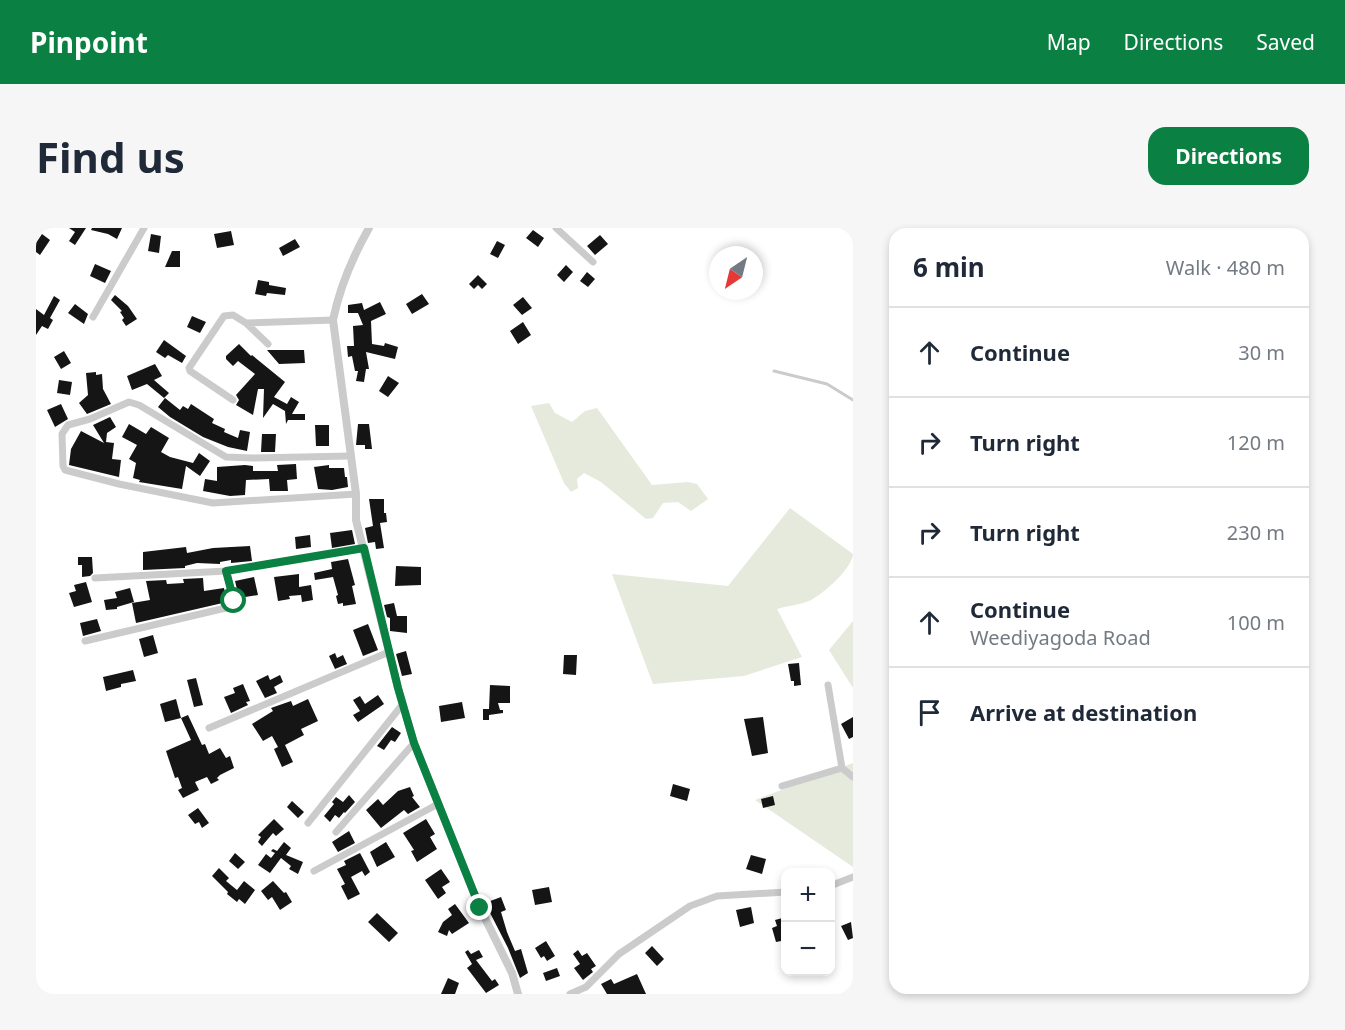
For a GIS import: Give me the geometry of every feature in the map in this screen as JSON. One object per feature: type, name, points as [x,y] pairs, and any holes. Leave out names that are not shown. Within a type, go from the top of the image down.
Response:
[{"type":"street","points":[[93,317],[144,228]]},
{"type":"street","points":[[369,228],[350,262],[338,296],[333,320],[356,494],[356,520],[402,705],[414,743],[480,908],[513,973],[518,994]]},
{"type":"street","points":[[556,228],[593,262]]},
{"type":"street","points":[[233,400],[190,371],[189,367],[224,316],[233,315],[246,322],[268,344]]},
{"type":"street","points":[[246,322],[333,320]]},
{"type":"street","points":[[350,456],[226,457],[131,402],[90,419],[68,425],[62,434],[65,470],[161,493],[213,503],[356,494]]},
{"type":"street","points":[[95,578],[226,571],[364,548]]},
{"type":"street","points":[[85,640],[230,607],[234,601],[226,571]]},
{"type":"street","points":[[209,728],[389,652]]},
{"type":"street","points":[[828,685],[842,768],[853,777]]},
{"type":"street","points":[[308,823],[402,705]]},
{"type":"street","points":[[336,832],[414,743]]},
{"type":"street","points":[[782,786],[842,768]]},
{"type":"street","points":[[314,871],[438,804]]},
{"type":"street","points":[[835,884],[853,877]]},
{"type":"street","points":[[570,994],[586,987],[620,954],[690,906],[717,896],[781,892]]},
{"type":"lane","points":[[774,371],[827,384],[853,400]]},
{"type":"shaded area","points":[[549,403],[555,413],[572,422],[585,411],[597,408],[652,485],[688,482],[697,484],[708,499],[691,511],[678,502],[663,503],[653,518],[646,519],[601,482],[584,473],[577,479],[578,488],[571,492],[564,483],[531,406]]},
{"type":"shaded area","points":[[790,508],[853,554],[848,567],[821,593],[801,604],[777,609],[802,657],[744,676],[653,684],[612,574],[728,586]]},
{"type":"shaded area","points":[[853,621],[853,688],[829,650]]},
{"type":"shaded area","points":[[853,763],[853,867],[755,800]]},
{"type":"building","points":[[69,228],[86,228],[75,245],[69,241],[75,232]]},
{"type":"building","points":[[92,228],[122,228],[117,239],[91,230]]},
{"type":"building","points":[[533,230],[544,238],[538,247],[526,238]]},
{"type":"building","points":[[231,231],[234,245],[217,248],[214,234]]},
{"type":"building","points":[[42,234],[50,240],[40,255],[36,252],[36,243]]},
{"type":"building","points":[[151,234],[161,236],[159,253],[148,251]]},
{"type":"building","points":[[600,235],[608,244],[595,255],[587,246]]},
{"type":"building","points":[[295,239],[300,247],[283,256],[279,248]]},
{"type":"building","points":[[497,241],[505,245],[498,258],[490,254]]},
{"type":"building","points":[[172,251],[180,251],[180,267],[165,267]]},
{"type":"building","points":[[95,264],[111,271],[105,283],[90,276]]},
{"type":"building","points":[[566,265],[573,272],[564,282],[557,275]]},
{"type":"building","points":[[587,272],[595,279],[588,287],[580,281]]},
{"type":"building","points":[[478,275],[487,284],[482,289],[478,285],[474,289],[469,284]]},
{"type":"building","points":[[258,280],[286,288],[285,295],[255,294]]},
{"type":"building","points":[[422,294],[429,304],[412,314],[406,304]]},
{"type":"building","points":[[115,295],[128,306],[137,319],[126,326],[122,320],[124,318],[120,312],[122,311],[111,300]]},
{"type":"building","points":[[54,296],[60,300],[50,318],[53,320],[48,329],[42,326],[36,335],[36,309],[44,315]]},
{"type":"building","points":[[523,297],[532,308],[522,315],[513,305]]},
{"type":"building","points":[[380,302],[386,314],[371,321],[372,344],[384,346],[385,343],[398,347],[395,359],[366,352],[369,369],[366,369],[364,382],[356,381],[358,371],[355,371],[352,356],[348,357],[347,346],[354,346],[353,326],[363,325],[358,313],[348,313],[348,305],[362,303],[364,310]]},
{"type":"building","points":[[75,304],[88,314],[84,324],[68,313]]},
{"type":"building","points":[[192,316],[206,322],[200,333],[187,327]]},
{"type":"building","points":[[523,322],[531,335],[518,344],[510,331]]},
{"type":"building","points":[[164,340],[186,356],[182,363],[168,355],[165,358],[156,352]]},
{"type":"building","points":[[239,344],[285,382],[274,397],[287,404],[291,397],[299,402],[292,414],[305,414],[305,420],[288,420],[286,424],[285,411],[273,404],[263,418],[264,389],[258,389],[253,415],[236,405],[239,400],[236,395],[255,374],[238,361],[233,366],[226,359],[226,356]]},
{"type":"building","points":[[267,350],[304,350],[305,363],[279,364]]},
{"type":"building","points":[[64,351],[71,363],[61,369],[54,357]]},
{"type":"building","points":[[155,364],[162,376],[154,380],[169,393],[164,398],[147,384],[132,390],[127,376]]},
{"type":"building","points":[[96,372],[96,375],[102,374],[103,389],[111,404],[87,414],[79,403],[88,395],[86,373]]},
{"type":"building","points":[[388,376],[399,383],[388,397],[379,391]]},
{"type":"building","points":[[59,380],[72,382],[70,395],[57,393]]},
{"type":"building","points":[[165,398],[180,410],[183,406],[188,409],[191,404],[214,419],[212,423],[225,429],[224,432],[238,438],[240,430],[250,432],[247,451],[228,447],[203,437],[170,417],[158,407]]},
{"type":"building","points":[[61,404],[68,419],[55,427],[47,410]]},
{"type":"building","points":[[110,417],[116,427],[107,433],[106,442],[114,443],[112,459],[121,460],[119,477],[69,465],[71,449],[81,431],[104,443],[93,425]]},
{"type":"building","points":[[129,424],[146,434],[151,427],[169,438],[161,452],[170,457],[193,463],[199,453],[210,461],[200,476],[186,466],[182,489],[139,482],[140,480],[133,478],[136,463],[129,459],[137,445],[122,437]]},
{"type":"building","points":[[358,424],[369,424],[372,449],[365,449],[365,445],[356,445]]},
{"type":"building","points":[[315,425],[329,425],[329,446],[316,446]]},
{"type":"building","points":[[262,434],[276,434],[275,452],[261,452]]},
{"type":"building","points":[[296,464],[297,479],[287,480],[288,491],[270,491],[269,479],[246,480],[245,495],[230,496],[203,491],[205,479],[217,481],[217,467],[245,465],[253,466],[253,471],[278,471],[277,465]]},
{"type":"building","points":[[329,465],[329,468],[344,468],[348,487],[332,490],[318,489],[314,467]]},
{"type":"building","points":[[369,499],[384,499],[384,513],[386,513],[387,522],[380,523],[384,548],[376,549],[375,542],[368,543],[365,528],[373,526]]},
{"type":"building","points":[[352,530],[355,544],[332,548],[330,533]]},
{"type":"building","points":[[310,535],[311,547],[296,549],[295,537]]},
{"type":"building","points":[[250,546],[252,561],[231,563],[231,560],[220,562],[220,564],[197,563],[185,566],[185,568],[143,570],[143,552],[186,547],[187,553],[213,548]]},
{"type":"building","points":[[78,557],[92,557],[93,573],[90,576],[82,577],[82,565],[78,565]]},
{"type":"building","points":[[348,559],[355,585],[352,586],[356,604],[343,606],[343,603],[338,604],[333,577],[315,580],[314,573],[332,569],[331,562]]},
{"type":"building","points":[[396,566],[421,567],[421,585],[395,586]]},
{"type":"building","points":[[299,574],[299,587],[311,585],[313,600],[302,602],[301,595],[289,596],[290,599],[278,601],[274,577]]},
{"type":"building","points":[[254,577],[258,595],[239,598],[235,581]]},
{"type":"building","points":[[203,578],[204,591],[224,588],[227,602],[136,623],[132,603],[150,600],[146,581],[166,580],[167,584],[184,583],[183,579]]},
{"type":"building","points":[[86,582],[92,602],[74,607],[69,593],[76,591],[74,585]]},
{"type":"building","points":[[130,588],[134,602],[117,607],[117,609],[106,610],[104,600],[117,598],[115,592]]},
{"type":"building","points":[[394,603],[397,616],[407,616],[407,633],[390,631],[390,618],[387,617],[384,605]]},
{"type":"building","points":[[97,619],[101,631],[83,636],[80,623]]},
{"type":"building","points":[[368,624],[378,650],[363,656],[353,630]]},
{"type":"building","points":[[153,635],[158,653],[144,657],[139,639]]},
{"type":"building","points":[[406,651],[412,674],[402,676],[396,654]]},
{"type":"building","points":[[335,653],[337,658],[343,655],[347,664],[335,669],[329,656]]},
{"type":"building","points":[[564,655],[577,655],[576,675],[563,674]]},
{"type":"building","points":[[799,663],[801,685],[794,686],[788,664]]},
{"type":"building","points":[[133,670],[136,681],[121,684],[121,687],[106,691],[103,677]]},
{"type":"building","points":[[268,675],[270,680],[280,675],[283,682],[274,687],[277,693],[265,698],[256,681]]},
{"type":"building","points":[[196,678],[203,705],[194,707],[187,680]]},
{"type":"building","points":[[243,684],[250,701],[246,702],[248,705],[231,713],[224,697],[235,693],[233,688]]},
{"type":"building","points":[[490,685],[510,686],[510,703],[498,703],[503,713],[489,715],[489,720],[483,720],[483,709],[489,709]]},
{"type":"building","points":[[378,695],[384,704],[358,722],[353,715],[360,711],[353,700],[360,696],[365,704]]},
{"type":"building","points":[[176,699],[181,718],[165,722],[160,704]]},
{"type":"building","points":[[308,699],[318,721],[301,729],[304,735],[285,745],[293,762],[282,767],[274,749],[278,747],[272,736],[263,741],[252,724],[273,711],[271,708],[291,701],[293,706]]},
{"type":"building","points":[[462,702],[465,718],[441,722],[439,706]]},
{"type":"building","points":[[188,715],[202,745],[205,744],[209,754],[220,748],[226,758],[230,756],[234,768],[220,775],[217,778],[219,780],[211,784],[207,777],[195,782],[199,790],[183,798],[178,790],[182,788],[178,777],[175,778],[166,751],[191,740],[181,718]]},
{"type":"building","points":[[763,717],[768,753],[752,756],[744,719]]},
{"type":"building","points":[[853,717],[853,737],[849,739],[841,724]]},
{"type":"building","points":[[392,727],[401,733],[395,742],[391,740],[384,750],[377,746]]},
{"type":"building","points":[[673,784],[690,789],[687,801],[670,796]]},
{"type":"building","points":[[410,787],[414,796],[412,797],[420,807],[408,814],[404,810],[381,828],[366,810],[378,799],[383,805],[398,791]]},
{"type":"building","points":[[349,795],[355,802],[339,818],[335,815],[330,822],[324,816],[334,804],[332,802],[336,797],[343,802]]},
{"type":"building","points":[[773,796],[775,805],[763,808],[761,799]]},
{"type":"building","points":[[292,801],[304,812],[298,818],[287,807]]},
{"type":"building","points":[[198,808],[209,823],[202,828],[199,822],[195,824],[188,815]]},
{"type":"building","points":[[274,819],[284,829],[276,836],[273,833],[262,846],[258,842],[261,837],[258,835]]},
{"type":"building","points":[[426,819],[435,834],[430,837],[437,849],[417,862],[411,851],[414,850],[403,833]]},
{"type":"building","points":[[349,831],[355,843],[338,852],[332,842]]},
{"type":"building","points":[[284,842],[291,848],[286,855],[303,862],[298,874],[289,869],[291,866],[281,858],[270,873],[258,865],[266,854],[271,858],[275,853],[271,851],[273,849],[277,851]]},
{"type":"building","points":[[386,842],[395,857],[377,867],[370,852]]},
{"type":"building","points":[[235,853],[245,862],[238,869],[229,861]]},
{"type":"building","points":[[360,853],[370,872],[365,876],[362,871],[351,877],[360,894],[348,900],[341,886],[345,884],[337,869],[346,865],[344,861]]},
{"type":"building","points":[[751,855],[766,859],[762,874],[746,869]]},
{"type":"building","points":[[219,868],[229,878],[226,881],[237,890],[244,881],[255,890],[245,904],[239,899],[237,902],[227,894],[228,892],[212,876]]},
{"type":"building","points":[[441,869],[450,882],[442,887],[446,893],[438,899],[425,880]]},
{"type":"building","points":[[273,881],[284,893],[286,892],[292,902],[280,910],[272,897],[268,900],[261,891]]},
{"type":"building","points":[[549,887],[552,902],[535,905],[532,890]]},
{"type":"building","points":[[501,897],[506,910],[501,912],[507,932],[515,951],[521,949],[528,973],[520,978],[508,948],[485,903]]},
{"type":"building","points":[[455,904],[469,923],[452,934],[449,930],[447,936],[438,932],[443,922],[452,915],[448,909]]},
{"type":"building","points":[[751,907],[754,923],[740,927],[736,910]]},
{"type":"building","points":[[377,913],[398,933],[389,942],[368,922]]},
{"type":"building","points":[[781,918],[781,941],[776,942],[772,928],[777,926],[775,920]]},
{"type":"building","points":[[851,922],[853,938],[848,940],[841,926]]},
{"type":"building","points":[[546,941],[555,956],[547,961],[544,956],[541,958],[535,948]]},
{"type":"building","points":[[652,946],[664,959],[657,966],[645,953]]},
{"type":"building","points":[[468,950],[471,954],[479,950],[483,957],[476,960],[492,981],[495,979],[499,985],[486,993],[467,968],[472,964],[465,952]]},
{"type":"building","points":[[578,950],[582,956],[587,953],[596,966],[591,969],[593,972],[583,980],[574,968],[580,964],[573,954]]},
{"type":"building","points":[[557,968],[560,976],[546,981],[543,973]]},
{"type":"building","points":[[637,974],[646,994],[607,994],[601,984],[611,979],[614,984]]},
{"type":"building","points":[[448,978],[459,983],[455,994],[441,994]]},
{"type":"route","points":[[234,601],[226,571],[364,548],[402,705],[414,743],[480,908]]}]
